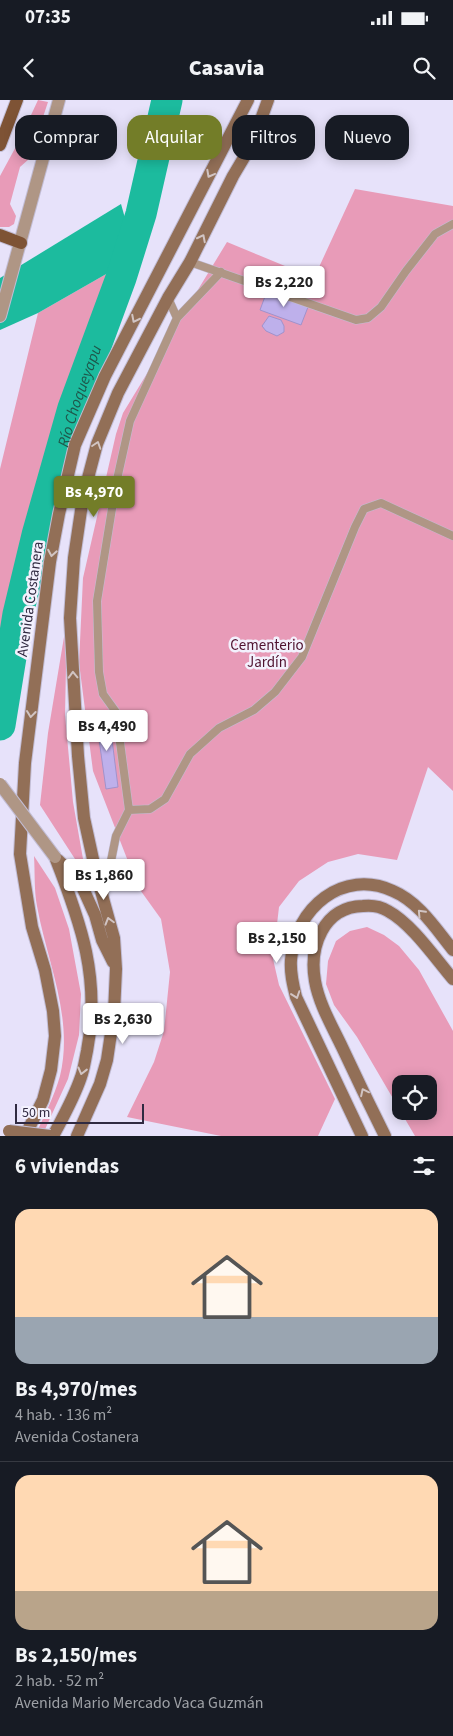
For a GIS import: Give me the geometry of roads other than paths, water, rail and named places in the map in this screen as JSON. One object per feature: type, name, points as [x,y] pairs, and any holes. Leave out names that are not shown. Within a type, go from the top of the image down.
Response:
[{"type":"main road","points":[[0,145],[17,100]]},
{"type":"main road","name":"Avenida Costanera","points":[[25,1136],[42,1100],[51,1070],[55,1036],[53,1011],[45,970],[32,927],[20,854],[25,763],[50,562],[59,514],[75,445],[105,376],[248,100]]},
{"type":"main road","points":[[77,1136],[100,1084],[107,1060],[114,1013],[116,969],[114,938],[103,901],[84,818],[78,756],[70,618],[74,558],[83,497],[97,444],[118,393],[168,298],[190,262],[233,176],[252,144],[268,100]]},
{"type":"main road","points":[[0,235],[21,243]]},
{"type":"main road","points":[[55,857],[80,882],[95,915],[102,940],[116,969]]},
{"type":"main road","points":[[4,1131],[51,1136],[70,1104],[82,1076],[90,1034],[90,971],[83,934],[55,857]]},
{"type":"main road","points":[[362,1136],[296,998],[291,977],[291,959],[294,942],[301,925],[319,902],[332,891],[345,886],[359,884],[376,885],[392,890],[406,898],[420,910],[453,950]]},
{"type":"main road","points":[[332,891],[343,910]]},
{"type":"main road","points":[[385,1136],[319,997],[312,959],[320,931],[334,915],[343,910],[356,906],[372,905],[386,910],[398,917],[453,979]]},
{"type":"main road","points":[[322,1050],[339,1041]]},
{"type":"street","points":[[0,316],[59,100]]},
{"type":"street","points":[[0,784],[55,857]]},
{"type":"lane","points":[[190,262],[356,320],[368,318],[381,307],[435,234],[453,224]]},
{"type":"lane","points":[[103,901],[116,836],[129,810],[116,712],[103,694],[99,672],[97,601],[116,484],[130,421],[177,318],[221,272]]},
{"type":"lane","points":[[168,298],[177,318]]},
{"type":"lane","points":[[129,810],[150,809],[165,799],[190,754],[219,728],[254,710],[275,692],[302,657],[364,509],[381,503],[453,536]]},
{"type":"waterway","name":"Río Choqueyapu","points":[[0,725],[18,614],[37,535],[73,408],[121,278],[141,214],[167,100]]},
{"type":"park label","name":"Cementerio Jardín","points":[[267,654]]}]
